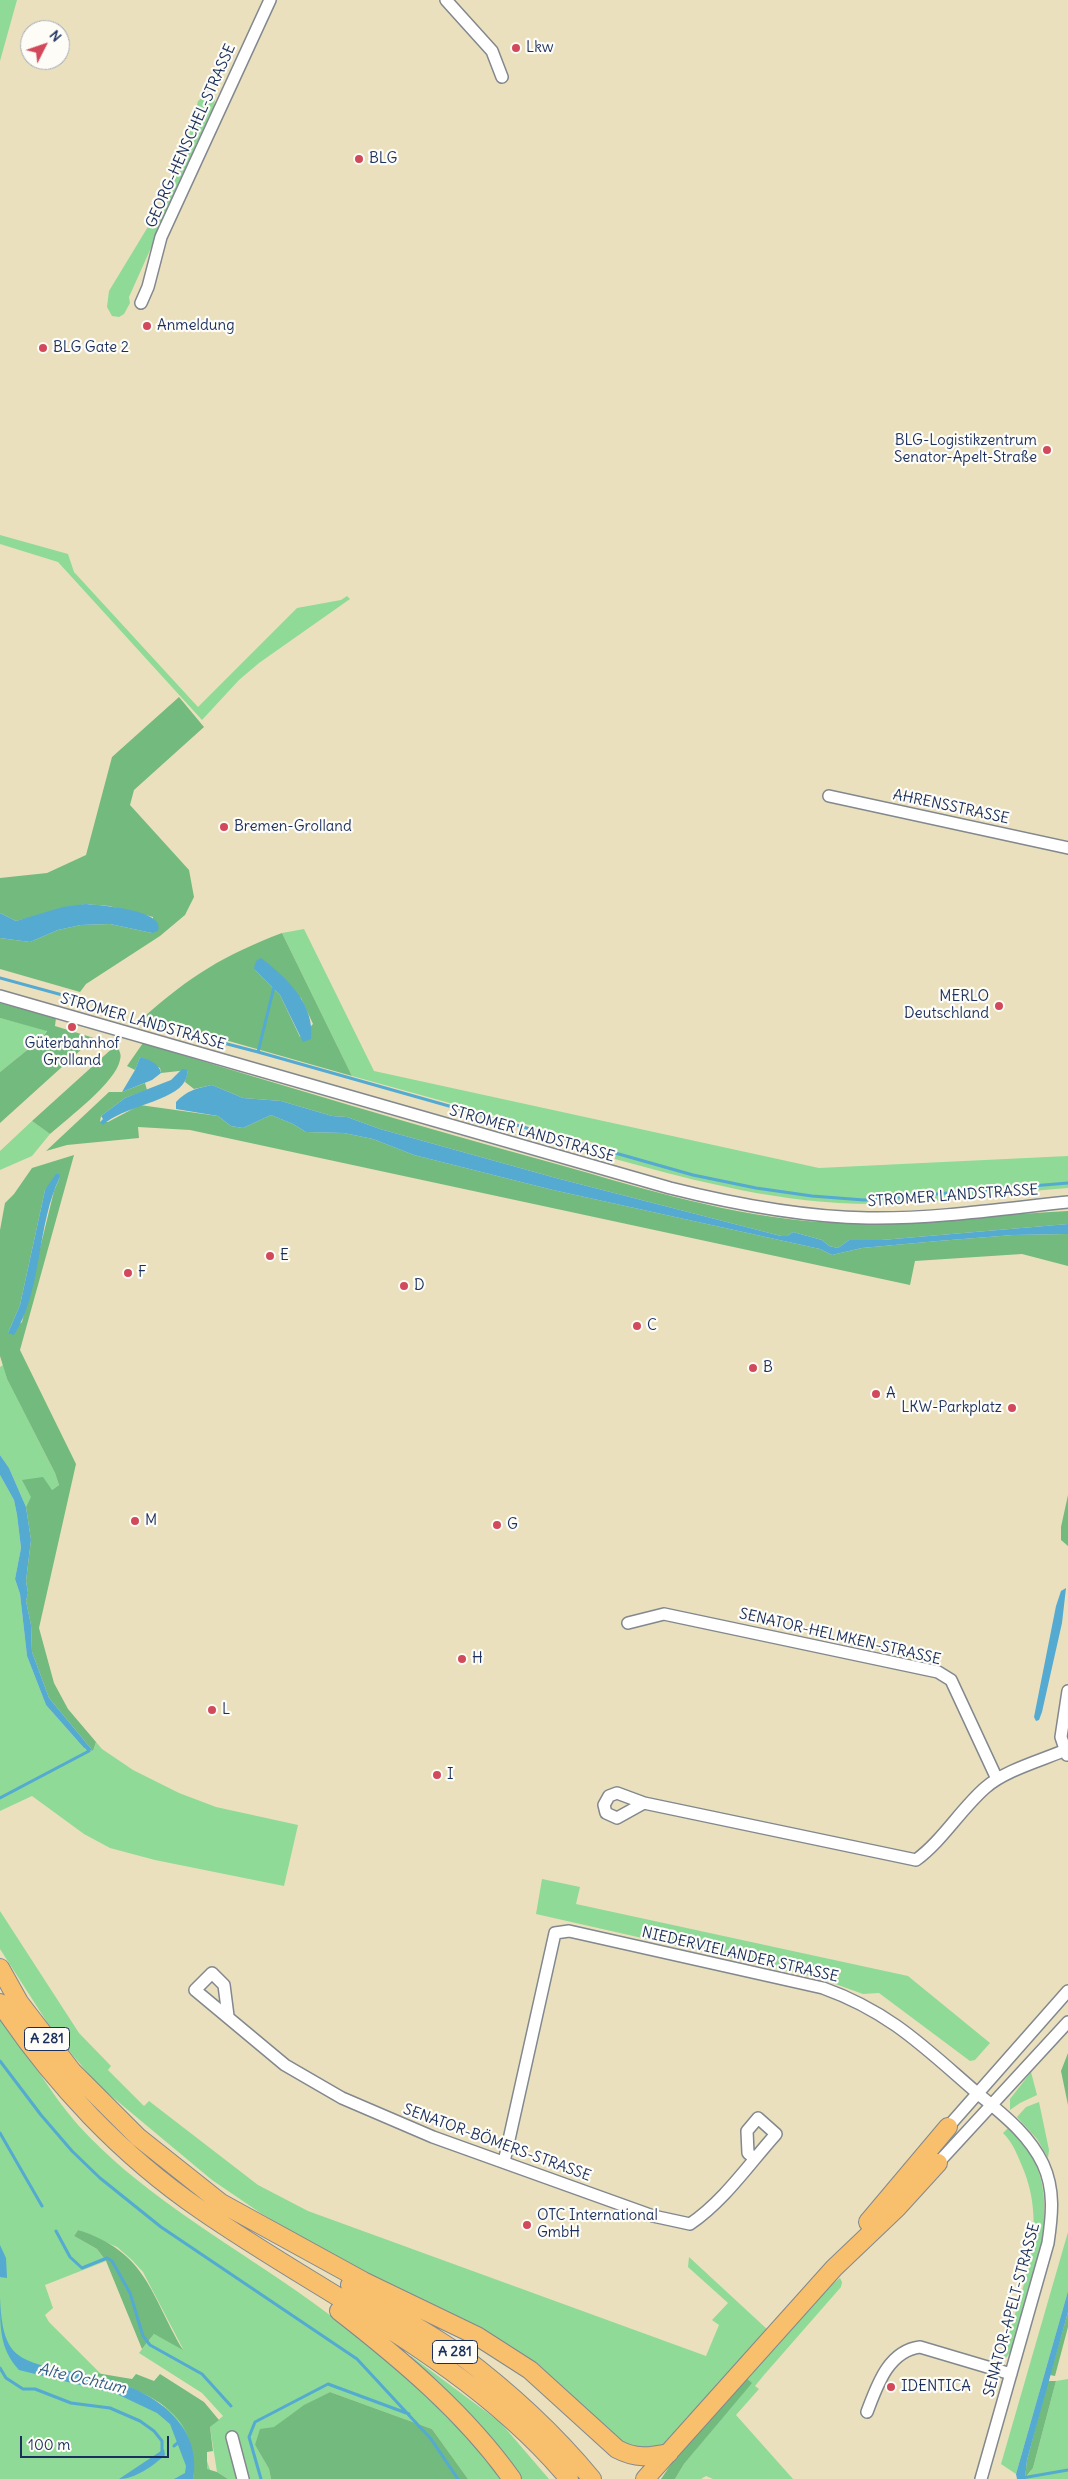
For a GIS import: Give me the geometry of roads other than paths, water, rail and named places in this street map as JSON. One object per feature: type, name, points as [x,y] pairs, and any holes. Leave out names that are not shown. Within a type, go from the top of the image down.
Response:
[{"type":"highway","name":"A 281","points":[[0,1968],[19,2002],[72,2072],[138,2137],[221,2204],[299,2247],[358,2291],[458,2354],[525,2410],[562,2445],[592,2479]]},
{"type":"highway","name":"A 281","points":[[0,2003],[66,2090],[124,2149],[199,2209],[447,2368],[511,2419],[568,2479]]},
{"type":"highway","points":[[834,2268],[872,2216],[948,2127]]},
{"type":"highway","points":[[646,2478],[834,2268],[897,2208],[938,2163]]},
{"type":"highway","points":[[299,2247],[363,2281],[477,2336],[530,2370],[617,2449],[629,2455],[645,2458],[669,2453]]},
{"type":"highway","points":[[290,2268],[392,2352],[466,2424],[512,2479]]},
{"type":"street","name":"GEORG-HENSCHEL-STRASSE","points":[[141,303],[148,287],[161,238],[270,0]]},
{"type":"street","points":[[446,0],[492,51],[502,77]]},
{"type":"street","name":"AHRENSSTRASSE","points":[[828,796],[1068,848]]},
{"type":"street","name":"STROMER LANDSTRASSE","points":[[0,996],[670,1188],[765,1209],[868,1218],[941,1214],[1068,1202]]},
{"type":"street","name":"SENATOR-HELMKEN-STRASSE","points":[[628,1623],[664,1614],[938,1672],[951,1680],[997,1779]]},
{"type":"street","points":[[644,1803],[916,1860],[930,1850],[984,1788],[997,1779],[1067,1752],[1061,1737],[1068,1692]]},
{"type":"street","name":"NIEDERVIELANDER STRASSE","points":[[504,2162],[555,1934],[569,1931],[823,1988],[844,1996],[871,2008],[908,2032],[977,2093]]},
{"type":"street","points":[[948,2127],[1068,1991]]},
{"type":"street","name":"SENATOR-BÖMERS-STRASSE","points":[[228,2016],[285,2065],[342,2098],[433,2137],[653,2216],[690,2224],[706,2213],[754,2158]]},
{"type":"street","points":[[938,2163],[993,2106],[1068,2022]]},
{"type":"street","name":"SENATOR-APELT-STRASSE","points":[[977,2093],[1031,2143],[1043,2165],[1051,2188],[1052,2213],[1048,2242],[981,2479]]},
{"type":"street","points":[[867,2412],[881,2377],[897,2357],[908,2349],[920,2348],[1011,2374]]},
{"type":"street","points":[[232,2437],[243,2479]]},
{"type":"water","points":[[85,904],[117,907],[143,913],[158,924],[158,931],[152,933],[110,924],[81,925],[58,930],[30,942],[0,938],[0,913],[16,921],[63,907]]},
{"type":"water","points":[[261,958],[289,983],[304,1003],[309,1014],[311,1039],[303,1042],[280,995],[254,969],[256,961]]},
{"type":"water","points":[[140,1057],[156,1064],[161,1073],[152,1080],[122,1092],[135,1070]]},
{"type":"water","points":[[182,1069],[188,1070],[186,1080],[170,1094],[122,1113],[103,1125],[100,1122],[103,1119],[101,1116],[125,1098],[171,1080]]},
{"type":"water","points":[[212,1085],[243,1098],[281,1101],[332,1116],[347,1117],[380,1129],[556,1178],[781,1236],[787,1236],[793,1232],[822,1240],[829,1246],[838,1248],[849,1240],[882,1240],[1068,1224],[1068,1234],[1013,1235],[938,1241],[862,1248],[832,1255],[820,1249],[553,1190],[414,1155],[373,1139],[344,1133],[306,1132],[293,1124],[271,1115],[243,1128],[231,1126],[218,1116],[176,1109],[176,1102],[184,1095]]},
{"type":"water","points":[[56,1174],[59,1174],[60,1177],[52,1196],[47,1216],[30,1298],[14,1335],[8,1333],[20,1305],[45,1190]]},
{"type":"water","points":[[0,1455],[9,1468],[26,1507],[31,1540],[26,1581],[28,1593],[26,1601],[31,1625],[32,1652],[49,1698],[93,1751],[84,1748],[46,1705],[27,1656],[20,1594],[15,1579],[21,1548],[17,1515],[14,1500],[0,1475]]},
{"type":"water","points":[[1066,1588],[1062,1623],[1042,1712],[1039,1720],[1036,1721],[1034,1717],[1056,1606],[1061,1591]]},
{"type":"water","points":[[0,2245],[6,2258],[7,2278],[0,2277]]},
{"type":"water","points":[[1068,2291],[1068,2312],[1027,2460],[1025,2479],[1017,2479],[1016,2474]]},
{"type":"water","name":"Alte Ochtum","points":[[0,2298],[5,2335],[8,2343],[17,2354],[40,2365],[97,2377],[129,2387],[144,2393],[170,2412],[181,2425],[191,2443],[194,2458],[193,2479],[174,2479],[185,2473],[186,2466],[170,2424],[157,2413],[117,2394],[19,2370],[8,2354],[2,2338]]},
{"type":"water","points":[[164,2449],[165,2455],[149,2467],[131,2477],[119,2479]]},
{"type":"waterway","points":[[0,978],[77,999]]},
{"type":"waterway","points":[[274,987],[258,1052],[693,1175],[756,1188],[812,1196],[864,1200],[1068,1183]]},
{"type":"waterway","points":[[94,1004],[107,1007]]},
{"type":"waterway","points":[[153,1023],[173,1029]]},
{"type":"waterway","points":[[185,1033],[258,1052]]},
{"type":"waterway","points":[[0,1798],[89,1751],[87,1748]]},
{"type":"waterway","points":[[0,2061],[41,2115],[72,2151],[100,2178],[161,2227],[357,2359],[431,2439],[458,2479]]},
{"type":"waterway","points":[[0,2133],[42,2206]]},
{"type":"waterway","points":[[56,2231],[70,2257],[82,2268],[107,2258],[112,2261],[130,2293],[143,2336],[150,2345],[202,2374],[231,2406]]},
{"type":"waterway","points":[[0,2368],[6,2378],[23,2389],[35,2389],[71,2403],[110,2408],[140,2421],[154,2431],[162,2441],[162,2453]]},
{"type":"waterway","points":[[261,2479],[249,2437],[255,2422],[328,2384],[409,2414]]},
{"type":"waterway","points":[[174,2446],[181,2440]]},
{"type":"waterway","points":[[1022,2478],[1068,2470]]},
{"type":"place","name":"Lkw","points":[[516,48]]},
{"type":"place","name":"BLG","points":[[359,159]]},
{"type":"place","name":"Anmeldung","points":[[147,326]]},
{"type":"place","name":"BLG Gate 2","points":[[43,348]]},
{"type":"place","name":"BLG-Logistikzentrum Senator-Apelt-Straße","points":[[1047,450]]},
{"type":"place","name":"Bremen-Grolland","points":[[224,827]]},
{"type":"place","name":"MERLO Deutschland","points":[[999,1006]]},
{"type":"place","name":"Güterbahnhof Grolland","points":[[72,1027]]},
{"type":"place","name":"E","points":[[270,1256]]},
{"type":"place","name":"F","points":[[128,1273]]},
{"type":"place","name":"D","points":[[404,1286]]},
{"type":"place","name":"C","points":[[637,1326]]},
{"type":"place","name":"B","points":[[753,1368]]},
{"type":"place","name":"A","points":[[876,1394]]},
{"type":"place","name":"LKW-Parkplatz","points":[[1012,1408]]},
{"type":"place","name":"M","points":[[135,1521]]},
{"type":"place","name":"G","points":[[497,1525]]},
{"type":"place","name":"H","points":[[462,1659]]},
{"type":"place","name":"L","points":[[212,1710]]},
{"type":"place","name":"I","points":[[437,1775]]},
{"type":"place","name":"OTC International GmbH","points":[[527,2225]]},
{"type":"place","name":"IDENTICA","points":[[891,2387]]}]
